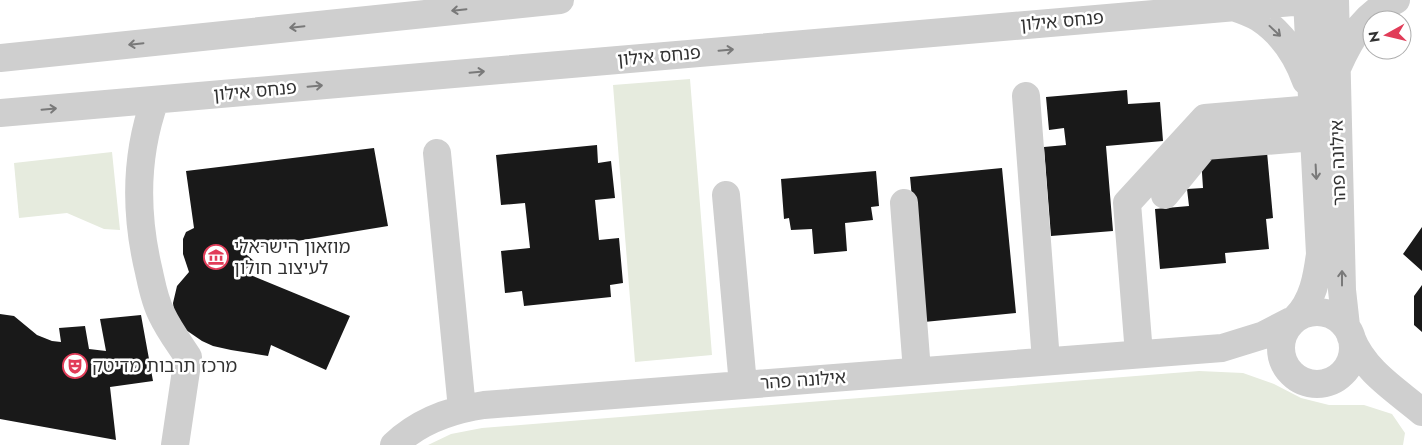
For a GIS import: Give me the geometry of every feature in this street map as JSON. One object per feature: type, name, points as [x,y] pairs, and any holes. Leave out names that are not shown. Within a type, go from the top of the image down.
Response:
[{"type":"street","points":[[0,58],[560,0]]},
{"type":"street","name":"אילונה פהר","points":[[394,445],[421,424],[462,409],[484,405],[1222,348],[1264,335],[1293,320],[1302,311],[1312,293],[1320,254],[1312,103],[1310,0]]},
{"type":"street","name":"פנחס אילון","points":[[0,113],[1310,0]]},
{"type":"street","name":"אילונה פהר","points":[[1335,0],[1335,72],[1342,290],[1349,332]]},
{"type":"street","points":[[1335,72],[1358,28],[1374,14],[1396,0]]},
{"type":"street","points":[[1139,354],[1127,203],[1205,118],[1312,103],[1294,53],[1278,32],[1258,18],[1233,7]]},
{"type":"street","points":[[1026,96],[1046,362]]},
{"type":"street","points":[[155,100],[142,144],[138,210],[144,252],[156,303],[162,317],[188,357],[175,445]]},
{"type":"street","points":[[1165,195],[1205,146],[1314,137]]},
{"type":"street","points":[[437,153],[462,409]]},
{"type":"street","points":[[726,195],[743,385]]},
{"type":"street","points":[[904,203],[917,372]]},
{"type":"street","points":[[1393,388],[1362,381],[1333,381],[1322,384],[1310,384],[1300,380],[1284,364],[1280,347],[1282,336],[1293,320],[1306,313],[1323,312],[1339,318],[1365,362],[1374,372],[1422,412]]},
{"type":"street","points":[[1333,381],[1346,370],[1351,360],[1353,349],[1349,332]]},
{"type":"street","name":"אילונה פהר","points":[[1222,348],[1264,358],[1291,373]]},
{"type":"shaded area","points":[[690,79],[712,355],[635,362],[613,85]]},
{"type":"shaded area","points":[[112,152],[120,230],[104,229],[67,213],[19,218],[14,163]]},
{"type":"shaded area","points":[[1199,371],[1243,373],[1274,384],[1301,398],[1329,405],[1364,405],[1392,414],[1405,433],[1403,445],[428,445],[451,434],[482,428]]},
{"type":"building","points":[[1127,90],[1128,104],[1160,102],[1163,141],[1106,146],[1113,231],[1051,236],[1044,147],[1066,145],[1064,128],[1049,130],[1046,97]]},
{"type":"building","points":[[597,145],[598,163],[611,161],[615,198],[595,200],[599,240],[619,238],[623,283],[610,285],[611,297],[524,306],[522,291],[505,293],[501,251],[530,248],[525,203],[501,205],[496,155]]},
{"type":"building","name":"מוזאון הישראלי לעיצוב חולון","points":[[374,148],[388,226],[241,250],[254,261],[243,272],[350,316],[326,370],[271,345],[268,356],[231,350],[213,346],[186,330],[174,311],[173,303],[177,286],[189,272],[183,254],[183,239],[186,232],[194,228],[186,171]]},
{"type":"building","points":[[1267,152],[1273,218],[1266,219],[1269,249],[1225,253],[1226,263],[1160,269],[1155,209],[1189,206],[1187,189],[1203,188],[1201,158]]},
{"type":"building","points":[[1002,168],[1016,313],[924,322],[910,177]]},
{"type":"building","points":[[876,171],[879,206],[871,207],[873,220],[845,223],[847,251],[814,254],[812,229],[791,230],[789,218],[784,219],[781,179]]},
{"type":"building","points":[[1422,227],[1422,271],[1403,254]]},
{"type":"building","points":[[1422,285],[1422,332],[1414,325],[1414,296]]},
{"type":"building","name":"מרכז תרבות מדיטק","points":[[0,314],[14,316],[37,335],[52,341],[61,342],[59,328],[85,326],[89,349],[106,351],[100,319],[141,315],[153,381],[110,387],[116,440],[0,419]]},
{"type":"place","name":"מוזאון הישראלי לעיצוב חולון","points":[[216,257]]},
{"type":"place","name":"מרכז תרבות מדיטק","points":[[75,366]]}]
